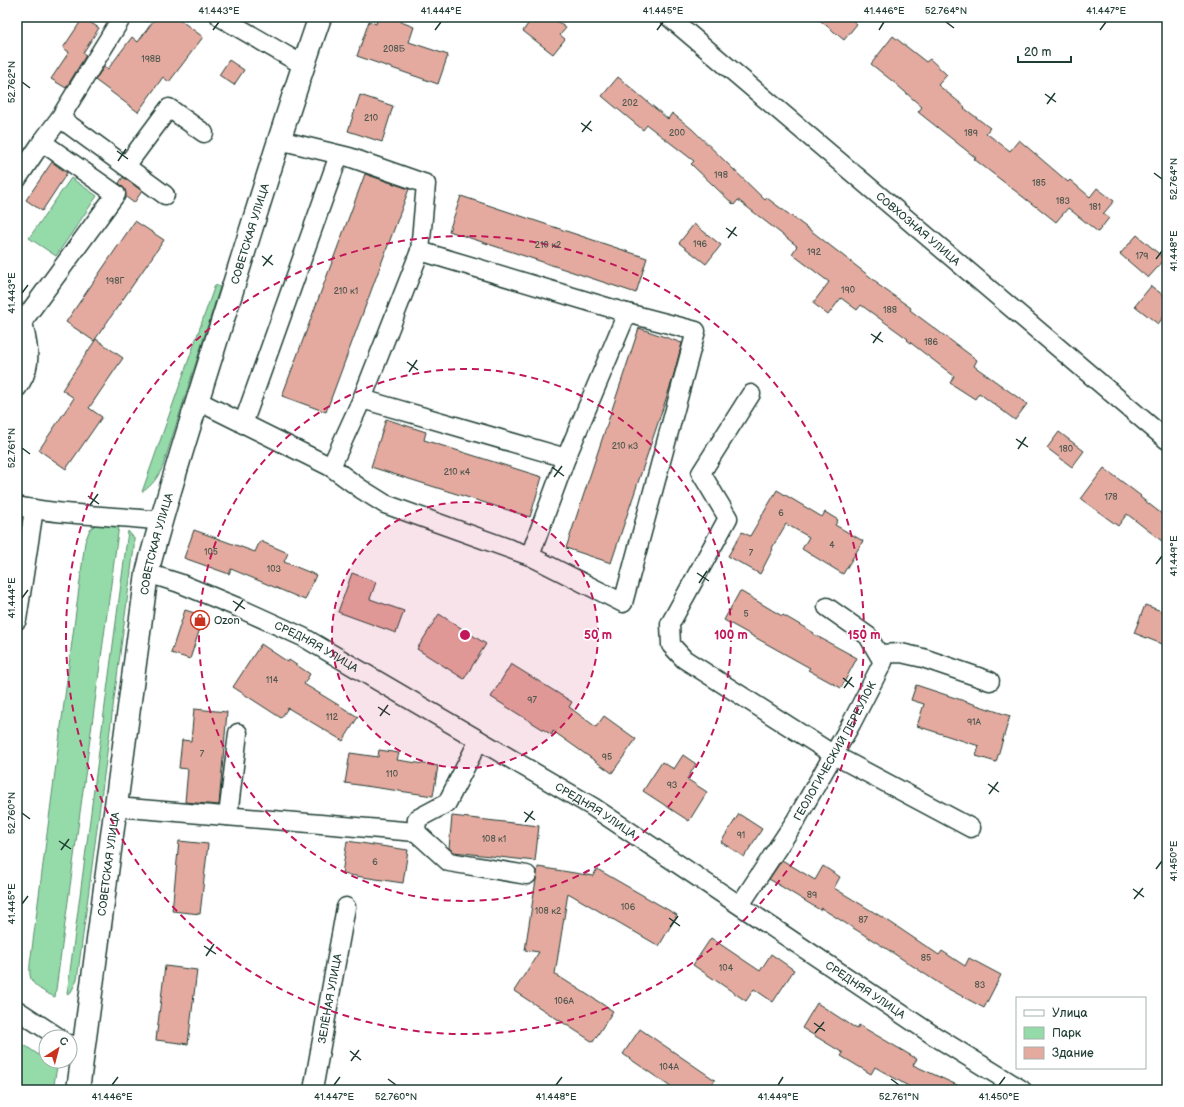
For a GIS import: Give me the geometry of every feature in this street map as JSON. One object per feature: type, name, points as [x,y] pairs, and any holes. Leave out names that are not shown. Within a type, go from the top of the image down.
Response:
[{"type":"main road","name":"СОВЕТСКАЯ УЛИЦА","points":[[78,1036],[116,807],[147,573],[161,521],[279,140],[320,17]]},
{"type":"main road","name":"СОВЕТСКАЯ УЛИЦА","points":[[78,1064],[81,1089]]},
{"type":"street","points":[[17,179],[60,118],[122,17]]},
{"type":"street","points":[[220,17],[303,65]]},
{"type":"street","name":"СОВХОЗНАЯ УЛИЦА","points":[[669,17],[1167,440]]},
{"type":"street","points":[[126,166],[169,108],[204,133]]},
{"type":"street","points":[[60,118],[165,195]]},
{"type":"street","points":[[279,140],[339,155],[426,184],[420,251],[362,399],[331,467]]},
{"type":"street","points":[[17,388],[23,378],[28,364],[29,354],[20,318],[116,194],[42,142]]},
{"type":"street","points":[[243,424],[339,155]]},
{"type":"street","points":[[198,401],[331,467],[385,504],[530,556],[624,602],[696,331],[627,313],[420,251]]},
{"type":"street","points":[[530,556],[566,458],[627,313]]},
{"type":"street","points":[[751,394],[701,473],[728,518],[670,624],[671,645],[684,659],[834,754],[971,828]]},
{"type":"street","points":[[362,399],[566,458]]},
{"type":"street","points":[[17,620],[26,507],[64,513],[130,517],[161,521]]},
{"type":"street","name":"СРЕДНЯЯ УЛИЦА","points":[[147,573],[180,583],[303,637],[593,807],[933,1035],[1022,1090]]},
{"type":"street","points":[[827,607],[868,636],[879,654],[901,653],[923,658],[990,681]]},
{"type":"street","name":"ГЕОЛОГИЧЕСКИЙ ПЕРЕУЛОК","points":[[740,905],[796,820],[834,754],[883,662],[879,654]]},
{"type":"street","points":[[228,816],[238,733]]},
{"type":"street","points":[[416,832],[417,819],[448,803],[479,740]]},
{"type":"street","points":[[116,807],[416,832],[449,862],[527,875]]},
{"type":"street","name":"ЗЕЛЁНАЯ УЛИЦА","points":[[313,1090],[346,907]]},
{"type":"street","points":[[17,1010],[46,1029]]},
{"type":"green space","points":[[71,178],[97,196],[56,256],[29,238]]},
{"type":"green space","points":[[215,285],[220,287],[163,466],[155,480],[142,492]]},
{"type":"green space","points":[[98,523],[119,525],[55,997],[40,989],[33,983],[30,975],[30,965],[85,542],[90,529]]},
{"type":"green space","points":[[128,531],[134,538],[134,548],[77,980],[71,992],[67,994]]},
{"type":"green space","points":[[17,1040],[38,1054],[38,1069],[57,1069],[53,1090],[17,1090]]},
{"type":"building","points":[[156,17],[176,17],[203,37],[169,82],[163,77],[138,112],[95,80],[104,67],[108,69],[132,37],[138,42]]},
{"type":"building","points":[[378,17],[402,17],[401,22],[414,27],[409,42],[448,55],[438,84],[357,56],[369,21],[376,24]]},
{"type":"building","points":[[533,17],[551,17],[566,28],[560,35],[565,39],[553,54],[523,31]]},
{"type":"building","points":[[816,17],[849,17],[857,24],[844,40]]},
{"type":"building","points":[[83,18],[99,28],[83,53],[86,55],[66,88],[51,79],[69,52],[63,48]]},
{"type":"building","points":[[893,36],[926,62],[930,59],[947,75],[938,85],[990,128],[986,133],[1010,151],[1019,140],[1068,182],[1070,180],[1090,197],[1097,188],[1114,201],[1103,214],[1109,218],[1098,232],[1068,208],[1056,222],[974,159],[976,158],[918,112],[922,107],[871,64]]},
{"type":"building","points":[[229,60],[244,70],[234,85],[219,75]]},
{"type":"building","points":[[618,77],[668,119],[672,113],[692,129],[765,200],[767,198],[814,233],[878,283],[877,284],[911,308],[910,310],[977,360],[974,366],[1027,404],[1015,420],[979,393],[975,399],[950,383],[954,376],[907,340],[908,339],[861,305],[857,310],[841,298],[828,315],[813,303],[829,282],[792,254],[797,246],[738,200],[734,205],[691,164],[694,161],[647,125],[643,130],[602,96]]},
{"type":"building","points":[[360,95],[393,106],[382,142],[348,131]]},
{"type":"building","points":[[52,162],[67,173],[42,211],[26,200]]},
{"type":"building","points":[[365,174],[409,189],[326,412],[282,396]]},
{"type":"building","points":[[123,177],[142,191],[134,203],[126,197],[125,189],[119,183]]},
{"type":"building","points":[[461,196],[647,258],[636,293],[449,231]]},
{"type":"building","points":[[135,221],[164,240],[94,341],[66,322]]},
{"type":"building","points":[[694,224],[721,245],[706,264],[679,243]]},
{"type":"building","points":[[1137,235],[1165,259],[1148,278],[1120,254]]},
{"type":"building","points":[[1151,286],[1167,298],[1167,312],[1158,324],[1135,306]]},
{"type":"building","points":[[639,328],[682,343],[672,381],[611,563],[566,548]]},
{"type":"building","points":[[96,339],[123,358],[89,408],[102,417],[66,469],[39,450],[74,398],[62,390]]},
{"type":"building","points":[[386,419],[426,432],[424,440],[542,477],[530,517],[371,467]]},
{"type":"building","points":[[1059,432],[1084,451],[1072,467],[1047,448]]},
{"type":"building","points":[[1104,468],[1167,518],[1167,545],[1127,514],[1118,526],[1081,499]]},
{"type":"building","points":[[777,490],[822,517],[825,512],[838,520],[835,525],[863,541],[843,574],[802,549],[809,537],[786,524],[772,548],[773,549],[760,574],[728,556],[742,532],[750,536]]},
{"type":"building","points":[[194,530],[255,552],[260,541],[288,553],[284,562],[316,575],[305,600],[231,569],[229,574],[184,558]]},
{"type":"building","points":[[352,573],[376,582],[370,599],[404,611],[396,633],[338,612]]},
{"type":"building","points":[[740,591],[857,658],[841,688],[808,670],[810,668],[724,620]]},
{"type":"building","points":[[1145,605],[1167,613],[1167,646],[1134,633]]},
{"type":"building","points":[[185,610],[204,616],[190,659],[171,653]]},
{"type":"building","points":[[439,614],[486,644],[464,679],[417,649]]},
{"type":"building","points":[[261,644],[288,662],[289,660],[310,674],[304,684],[358,717],[343,741],[288,708],[281,718],[233,687]]},
{"type":"building","points":[[511,664],[572,702],[569,707],[596,727],[604,716],[636,739],[612,773],[553,731],[552,735],[491,697]]},
{"type":"building","points":[[916,685],[1010,716],[996,762],[976,756],[979,746],[917,726],[924,704],[911,700]]},
{"type":"building","points":[[194,709],[227,712],[219,805],[185,802],[188,769],[179,768],[182,740],[191,741]]},
{"type":"building","points":[[379,750],[399,753],[397,760],[438,766],[433,796],[345,783],[350,753],[378,757]]},
{"type":"building","points":[[683,755],[696,764],[687,779],[707,792],[689,821],[643,791],[662,762],[674,769]]},
{"type":"building","points":[[739,814],[762,829],[744,857],[721,842]]},
{"type":"building","points":[[452,816],[539,826],[535,861],[454,852],[449,848]]},
{"type":"building","points":[[179,841],[208,844],[200,914],[172,911]]},
{"type":"building","points":[[347,841],[408,850],[403,883],[342,874]]},
{"type":"building","points":[[782,860],[815,880],[823,866],[840,877],[834,888],[890,922],[939,955],[942,951],[965,966],[969,958],[1001,975],[984,1008],[943,986],[821,908],[820,910],[769,879]]},
{"type":"building","points":[[538,867],[593,876],[597,869],[677,915],[659,946],[568,893],[555,974],[613,1011],[593,1042],[514,991],[539,952],[525,950]]},
{"type":"building","points":[[711,938],[760,971],[771,954],[794,970],[773,1002],[754,989],[746,1001],[693,965]]},
{"type":"building","points":[[165,966],[197,970],[188,1044],[156,1040]]},
{"type":"building","points":[[817,1003],[857,1029],[859,1025],[917,1059],[913,1065],[968,1090],[915,1090],[875,1067],[871,1074],[841,1056],[843,1053],[802,1028]]},
{"type":"building","points":[[640,1029],[715,1080],[708,1090],[675,1090],[623,1054]]},
{"type":"place","name":"Ozon","points":[[200,620]]}]
